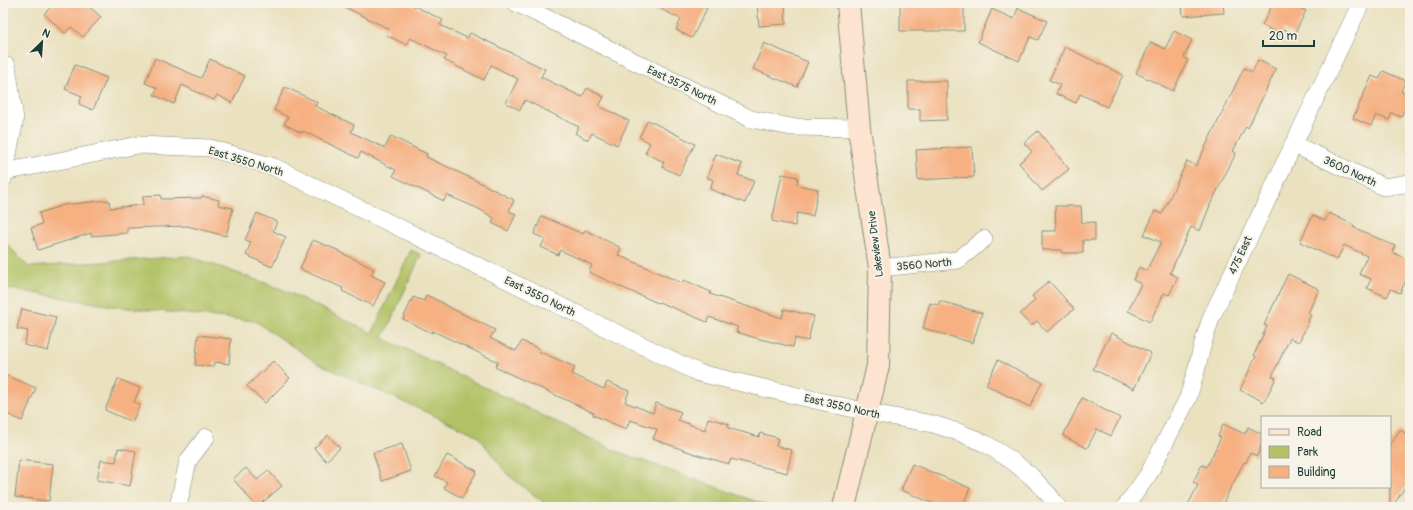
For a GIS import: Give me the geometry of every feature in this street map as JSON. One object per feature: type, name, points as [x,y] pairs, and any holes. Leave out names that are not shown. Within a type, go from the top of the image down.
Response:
[{"type":"street","name":"East 3575 North","points":[[516,3],[543,9],[751,119],[791,127],[859,128]]},
{"type":"street","name":"Lakeview Drive","points":[[844,507],[878,366],[880,268],[859,128],[848,3]]},
{"type":"street","name":"475 East","points":[[1125,507],[1148,475],[1188,398],[1210,318],[1361,3]]},
{"type":"street","points":[[4,176],[15,119],[7,66]]},
{"type":"street","name":"3600 North","points":[[1293,144],[1384,187],[1410,182]]},
{"type":"street","name":"East 3550 North","points":[[4,176],[138,145],[210,148],[274,167],[699,373],[867,412],[933,424],[961,432],[986,444],[1011,460],[1031,476],[1049,494],[1058,507]]},
{"type":"street","name":"3560 North","points":[[880,268],[958,260],[984,239]]},
{"type":"street","points":[[178,507],[188,461],[206,438]]},
{"type":"green space","points":[[6,243],[29,267],[189,256],[282,289],[372,333],[411,250],[421,255],[383,338],[616,451],[771,507],[553,507],[547,505],[508,475],[477,435],[319,364],[255,321],[119,307],[3,288],[3,257]]},
{"type":"building","points":[[55,3],[85,3],[101,17],[83,37],[71,27],[65,33],[44,14]]},
{"type":"building","points":[[337,3],[408,3],[443,20],[440,25],[467,38],[470,33],[545,69],[541,77],[582,97],[587,88],[604,97],[599,106],[629,121],[617,145],[592,133],[588,140],[575,133],[579,127],[525,100],[520,110],[506,103],[518,79],[491,65],[484,80],[444,60],[447,56],[410,38],[407,45],[386,35],[389,29]]},
{"type":"building","points":[[648,3],[696,3],[707,8],[692,38],[676,30],[681,19]]},
{"type":"building","points":[[757,3],[785,3],[786,24],[759,26]]},
{"type":"building","points":[[900,3],[964,3],[964,31],[900,31]]},
{"type":"building","points":[[1182,3],[1223,3],[1224,13],[1183,16]]},
{"type":"building","points":[[1273,3],[1290,3],[1306,11],[1294,35],[1284,29],[1281,35],[1262,25]]},
{"type":"building","points":[[1018,8],[1047,21],[1038,40],[1030,37],[1019,61],[978,42],[992,9],[1014,19]]},
{"type":"building","points":[[1174,31],[1192,40],[1184,57],[1188,60],[1173,91],[1136,73],[1151,42],[1165,49]]},
{"type":"building","points":[[764,43],[808,62],[797,87],[753,69]]},
{"type":"building","points":[[1065,47],[1123,75],[1107,107],[1080,94],[1076,103],[1056,94],[1060,85],[1049,80]]},
{"type":"building","points":[[155,58],[201,78],[210,59],[245,76],[232,103],[217,95],[214,100],[182,85],[174,104],[154,95],[157,88],[145,83]]},
{"type":"building","points":[[1258,60],[1276,69],[1248,128],[1246,126],[1233,151],[1236,153],[1210,205],[1200,231],[1191,227],[1170,273],[1178,277],[1169,295],[1164,293],[1150,322],[1128,311],[1141,284],[1133,280],[1139,267],[1146,271],[1161,242],[1144,235],[1155,211],[1162,214],[1187,161],[1196,166],[1244,68],[1252,72]]},
{"type":"building","points":[[75,65],[107,78],[93,110],[79,104],[82,96],[65,89]]},
{"type":"building","points":[[1383,71],[1406,81],[1401,91],[1410,95],[1410,98],[1401,117],[1392,113],[1389,120],[1376,115],[1371,126],[1353,118],[1372,76],[1379,79]]},
{"type":"building","points":[[908,81],[947,81],[947,120],[920,121],[920,109],[908,109]]},
{"type":"building","points":[[285,87],[317,102],[315,106],[354,125],[351,132],[385,148],[391,136],[427,154],[426,157],[514,200],[509,211],[516,214],[508,231],[492,223],[494,218],[479,209],[447,195],[444,201],[393,176],[396,170],[361,152],[358,158],[303,131],[302,133],[284,124],[288,117],[274,110]]},
{"type":"building","points":[[648,120],[695,144],[679,175],[662,167],[664,162],[645,153],[650,143],[639,137]]},
{"type":"building","points":[[1038,131],[1069,169],[1042,191],[1019,163],[1032,152],[1024,143]]},
{"type":"building","points":[[972,147],[974,177],[918,180],[916,150]]},
{"type":"building","points":[[716,154],[742,164],[738,175],[754,181],[745,203],[710,189],[713,180],[707,177]]},
{"type":"building","points":[[782,174],[798,177],[797,185],[818,189],[813,216],[797,213],[795,226],[772,221]]},
{"type":"building","points":[[161,195],[161,199],[201,198],[202,196],[219,200],[218,205],[233,208],[226,236],[187,226],[127,228],[127,233],[91,236],[91,233],[38,250],[31,228],[42,224],[39,213],[64,205],[109,200],[110,208],[143,205],[143,196]]},
{"type":"building","points":[[1055,206],[1081,206],[1082,223],[1095,222],[1095,240],[1083,240],[1083,253],[1062,253],[1061,250],[1042,250],[1042,231],[1056,231]]},
{"type":"building","points":[[257,213],[277,222],[273,231],[286,237],[272,267],[246,255],[251,242],[245,240]]},
{"type":"building","points":[[1329,213],[1354,225],[1353,227],[1395,246],[1392,252],[1410,261],[1410,271],[1400,293],[1391,289],[1387,297],[1367,288],[1371,279],[1359,274],[1367,256],[1344,245],[1337,260],[1300,242],[1313,215],[1325,221]]},
{"type":"building","points":[[542,216],[583,234],[585,230],[621,248],[618,255],[682,283],[684,280],[711,292],[710,294],[782,318],[784,309],[814,316],[808,341],[795,338],[793,347],[736,332],[738,327],[709,317],[707,322],[659,302],[658,303],[589,272],[592,265],[560,250],[558,255],[541,247],[545,239],[534,234]]},
{"type":"building","points":[[313,240],[340,251],[374,269],[371,275],[385,282],[373,306],[342,291],[343,288],[300,269]]},
{"type":"building","points":[[1288,274],[1319,289],[1308,313],[1311,314],[1309,321],[1299,342],[1290,338],[1272,376],[1276,378],[1264,402],[1240,390],[1256,356],[1254,355],[1267,326],[1264,325]]},
{"type":"building","points":[[1049,281],[1074,309],[1047,332],[1037,321],[1031,326],[1020,314],[1035,300],[1032,296]]},
{"type":"building","points":[[426,295],[495,330],[490,338],[516,351],[522,341],[539,349],[538,351],[575,367],[572,374],[604,389],[607,382],[629,391],[625,402],[653,413],[656,403],[681,412],[678,420],[705,430],[708,418],[729,424],[728,428],[759,437],[760,433],[778,438],[776,446],[792,450],[787,473],[731,459],[729,464],[653,439],[657,429],[630,420],[626,429],[593,415],[594,413],[495,367],[498,362],[433,331],[432,333],[403,319],[413,297],[424,301]]},
{"type":"building","points":[[940,301],[982,313],[973,343],[923,328],[930,303],[938,305]]},
{"type":"building","points":[[22,309],[56,317],[48,351],[24,345],[28,331],[17,329]]},
{"type":"building","points":[[1111,333],[1151,353],[1134,389],[1093,369]]},
{"type":"building","points":[[198,335],[231,339],[229,364],[214,362],[213,367],[195,365]]},
{"type":"building","points":[[998,360],[1042,382],[1030,407],[986,385]]},
{"type":"building","points":[[273,361],[290,378],[265,403],[247,386]]},
{"type":"building","points":[[3,374],[36,388],[22,421],[3,412]]},
{"type":"building","points":[[118,379],[140,388],[134,402],[140,405],[132,422],[105,410]]},
{"type":"building","points":[[1082,398],[1120,418],[1111,436],[1097,429],[1087,448],[1063,436]]},
{"type":"building","points":[[1223,424],[1245,434],[1248,427],[1261,434],[1261,446],[1257,456],[1250,453],[1246,463],[1244,462],[1221,507],[1187,507],[1198,485],[1193,482],[1202,465],[1207,467],[1221,437],[1218,436]]},
{"type":"building","points":[[1400,430],[1410,436],[1410,480],[1392,507],[1390,507],[1391,488],[1391,443]]},
{"type":"building","points":[[328,435],[340,448],[326,461],[314,448]]},
{"type":"building","points":[[402,444],[411,471],[382,481],[373,453]]},
{"type":"building","points":[[118,448],[136,451],[130,486],[97,480],[101,460],[116,462]]},
{"type":"building","points":[[447,455],[477,471],[462,498],[444,488],[447,482],[435,476]]},
{"type":"building","points":[[19,460],[53,464],[49,501],[15,497]]},
{"type":"building","points":[[912,464],[970,488],[962,507],[942,507],[901,490]]},
{"type":"building","points":[[246,468],[257,480],[268,470],[282,486],[257,507],[233,479]]}]
